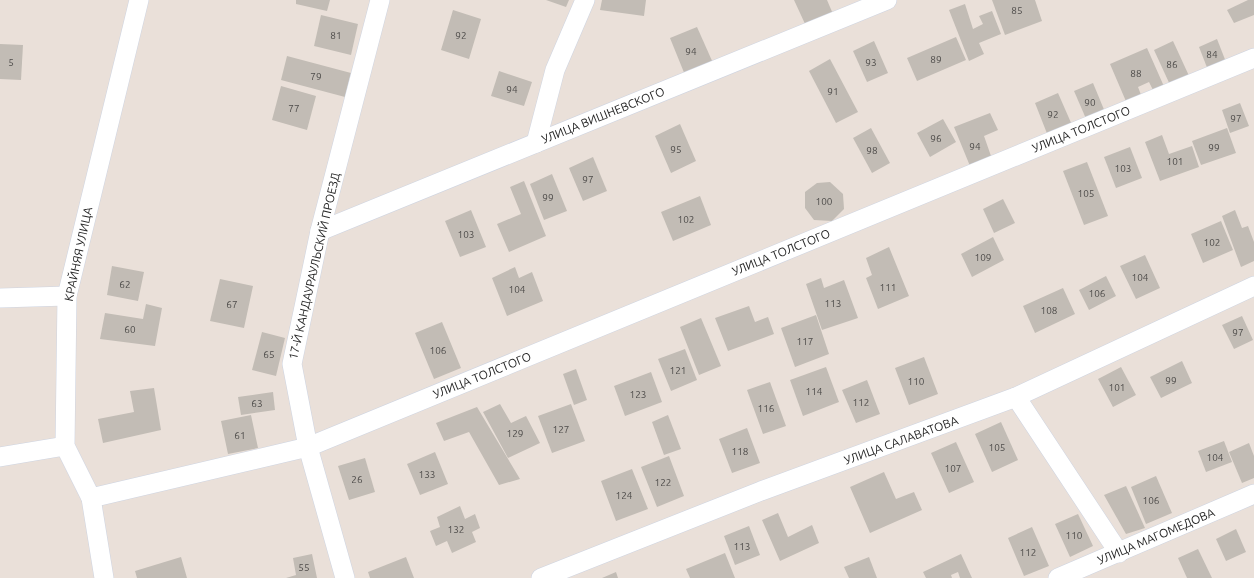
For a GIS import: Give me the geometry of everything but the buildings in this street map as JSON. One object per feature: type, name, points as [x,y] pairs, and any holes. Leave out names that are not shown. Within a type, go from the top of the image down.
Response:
[{"type":"street","name":"КРАЙНЯЯ УЛИЦА","points":[[104,578],[91,498],[65,446],[67,296],[139,0]]},
{"type":"street","name":"17-Й КАНДАУРАУЛЬСКИЙ ПРОЕЗД","points":[[345,578],[308,446],[292,364],[320,231],[380,0]]},
{"type":"street","points":[[536,143],[555,70],[584,0]]},
{"type":"street","name":"УЛИЦА ВИШНЕВСКОГО","points":[[320,231],[887,0]]},
{"type":"street","name":"УЛИЦА ТОЛСТОГО","points":[[91,498],[308,446],[1254,58]]},
{"type":"street","name":"УЛИЦА САЛАВАТОВА","points":[[541,578],[761,492],[1016,397],[1254,286]]},
{"type":"street","points":[[0,298],[67,296]]},
{"type":"street","points":[[1016,397],[1118,553]]},
{"type":"street","points":[[0,457],[65,446]]},
{"type":"street","name":"УЛИЦА МАГОМЕДОВА","points":[[1058,578],[1254,494]]}]
